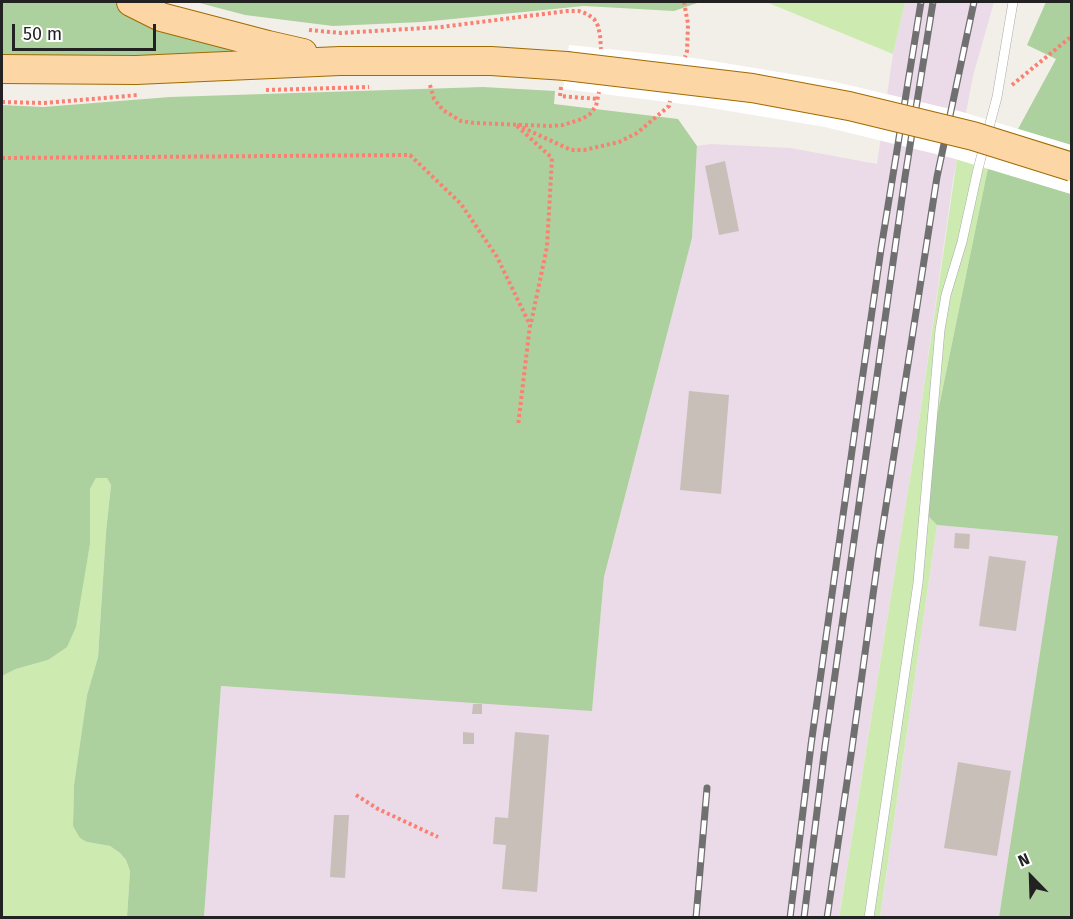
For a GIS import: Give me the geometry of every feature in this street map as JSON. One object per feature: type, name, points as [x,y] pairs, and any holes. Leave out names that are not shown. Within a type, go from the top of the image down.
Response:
[{"type":"main road","points":[[131,2],[161,17],[340,61]]},
{"type":"main road","points":[[2,69],[136,70],[340,61],[491,61],[566,66],[752,88],[849,106],[973,136],[1071,167]]},
{"type":"lane","points":[[869,918],[918,583],[939,330],[997,97],[1013,2]]},
{"type":"path","points":[[684,2],[688,24],[687,51]]},
{"type":"path","points":[[306,29],[341,33],[430,28],[579,11],[594,19],[598,26],[601,44]]},
{"type":"path","points":[[997,97],[1071,36]]},
{"type":"path","points":[[440,84],[429,85],[434,99],[443,110],[461,121],[474,123],[563,125],[590,114],[598,99],[560,96]]},
{"type":"path","points":[[263,90],[370,87]]},
{"type":"path","points":[[2,102],[44,103],[146,95]]},
{"type":"path","points":[[514,124],[571,150],[584,150],[619,142],[637,133],[669,106]]},
{"type":"path","points":[[514,124],[552,158],[547,247],[530,325],[518,426]]},
{"type":"path","points":[[2,158],[410,155],[461,204],[497,257],[530,325]]},
{"type":"path","points":[[356,795],[378,809],[438,837]]},
{"type":"shaded area","points":[[905,2],[994,2],[973,76],[953,180],[917,435],[839,917],[204,918],[221,686],[592,710],[604,577],[692,238],[697,146],[711,144],[791,148],[877,164],[893,54]]},
{"type":"shaded area","points":[[937,525],[1058,536],[999,917],[880,918]]},
{"type":"green space","points":[[2,2],[120,2],[254,53],[124,58],[2,57]]},
{"type":"green space","points":[[196,2],[700,2],[674,11],[584,6],[422,22],[333,26],[245,15]]},
{"type":"green space","points":[[766,2],[905,2],[893,54]]},
{"type":"green space","points":[[1046,2],[1071,2],[1071,145],[1018,129],[1056,59],[1027,45]]},
{"type":"green space","points":[[483,87],[555,91],[554,104],[678,119],[697,146],[692,238],[604,577],[592,711],[221,686],[204,917],[127,917],[130,871],[126,860],[110,846],[87,842],[80,838],[73,826],[74,785],[87,695],[98,657],[111,485],[107,478],[96,478],[90,489],[90,544],[76,627],[67,647],[48,660],[16,669],[2,676],[2,105],[43,107],[170,97]]},
{"type":"green space","points":[[957,159],[974,164],[959,241],[943,295],[914,584],[865,917],[839,918],[917,435]]},
{"type":"green space","points":[[982,166],[988,168],[935,426],[943,331]]},
{"type":"green space","points":[[988,168],[1071,194],[1071,917],[999,917],[1058,536],[937,525],[928,516],[935,426]]},
{"type":"green space","points":[[96,478],[107,478],[111,485],[98,657],[87,695],[74,785],[73,826],[87,842],[110,846],[126,860],[130,871],[127,917],[2,917],[2,676],[16,669],[48,660],[83,581],[90,544],[90,489]]},
{"type":"green space","points":[[928,516],[937,525],[880,917],[872,918]]},
{"type":"pier","points":[[569,45],[694,58],[827,80],[959,111],[1071,145],[1071,194],[952,158],[825,127],[699,106],[563,89]]},
{"type":"building","points":[[725,161],[739,231],[719,235],[705,166]]},
{"type":"building","points":[[689,391],[729,395],[721,494],[680,490]]},
{"type":"building","points":[[955,533],[970,534],[969,549],[954,548]]},
{"type":"building","points":[[989,556],[1026,561],[1016,631],[979,626]]},
{"type":"building","points":[[473,704],[482,704],[482,714],[472,714]]},
{"type":"building","points":[[463,732],[474,733],[474,744],[463,744]]},
{"type":"building","points":[[515,732],[549,735],[537,892],[502,889],[506,845],[493,844],[495,817],[508,818]]},
{"type":"building","points":[[958,762],[1011,771],[997,856],[944,848]]},
{"type":"building","points":[[334,815],[349,815],[345,878],[330,877]]},
{"type":"railway","points":[[790,918],[811,745],[856,422],[921,2]]},
{"type":"railway","points":[[804,918],[825,746],[905,177],[933,2]]},
{"type":"railway","points":[[827,918],[879,551],[937,177],[974,2]]},
{"type":"railway","points":[[696,918],[707,788]]}]
